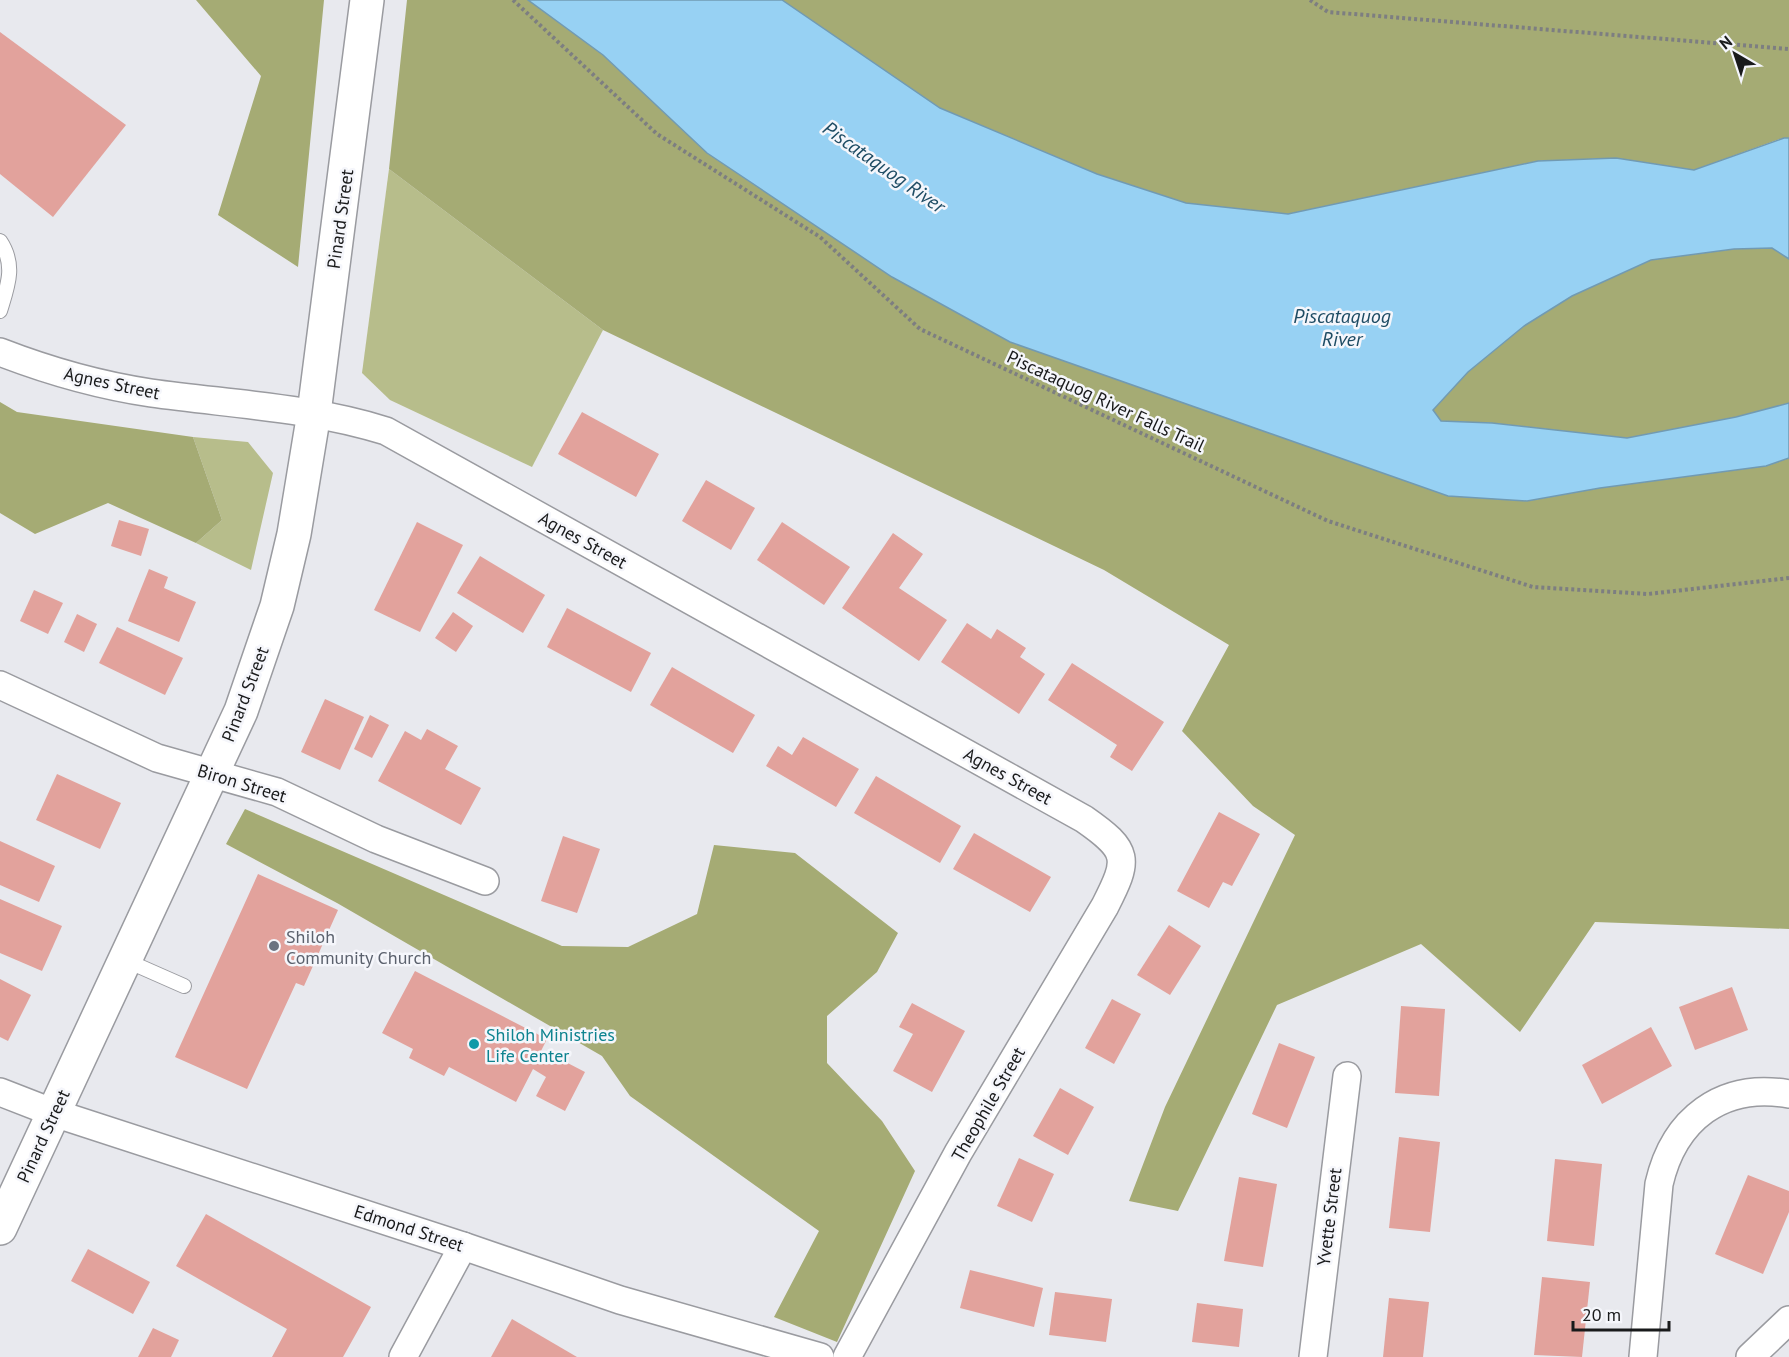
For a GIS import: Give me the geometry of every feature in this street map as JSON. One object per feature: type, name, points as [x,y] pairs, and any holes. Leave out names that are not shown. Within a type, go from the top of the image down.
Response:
[{"type":"street","name":"Pinard Street","points":[[0,1228],[241,711],[277,606],[294,534],[314,413],[354,119],[367,0]]},
{"type":"street","name":"Agnes Street","points":[[0,352],[41,368],[93,382],[150,392],[346,418],[386,431],[1084,819],[1113,840],[1118,850]]},
{"type":"street","name":"Biron Street","points":[[0,685],[157,758],[277,792],[376,839],[485,881]]},
{"type":"street","name":"Theophile Street","points":[[847,1357],[958,1154],[1105,906],[1121,874],[1123,862],[1118,850]]},
{"type":"street","name":"Yvette Street","points":[[1313,1357],[1347,1076]]},
{"type":"street","name":"Edmond Street","points":[[0,1092],[54,1113],[463,1246],[620,1300],[820,1357]]},
{"type":"street","points":[[1643,1357],[1659,1184],[1664,1162],[1673,1143],[1686,1125],[1704,1109],[1726,1098],[1749,1092],[1789,1094]]},
{"type":"street","points":[[403,1357],[463,1246]]},
{"type":"street","points":[[1750,1357],[1789,1320]]},
{"type":"lane","points":[[0,241],[9,257],[10,279],[0,311]]},
{"type":"lane","points":[[125,960],[184,986]]},
{"type":"path","name":"Piscataquog River Falls Trail","points":[[513,0],[657,134],[820,237],[920,329],[1328,521],[1533,587],[1648,594],[1789,578]]},
{"type":"path","points":[[1310,0],[1329,12],[1789,49]]},
{"type":"green space","points":[[196,0],[324,0],[298,267],[218,215],[261,76]]},
{"type":"green space","points":[[407,0],[528,0],[603,55],[707,153],[892,277],[1010,342],[1284,437],[1527,501],[1600,488],[1766,466],[1789,458],[1789,929],[1595,922],[1520,1032],[1421,944],[1277,1005],[1178,1211],[1129,1201],[1165,1107],[1295,835],[1253,806],[1182,731],[1229,645],[1104,570],[603,330],[389,169]]},
{"type":"green space","points":[[782,0],[1789,0],[1789,138],[1783,138],[1694,170],[1616,158],[1538,161],[1288,214],[1186,203],[1097,174],[940,108]]},
{"type":"green space","points":[[389,169],[603,330],[532,467],[390,400],[362,373]]},
{"type":"green space","points":[[1773,248],[1789,259],[1789,403],[1736,417],[1627,438],[1492,423],[1441,421],[1433,410],[1468,372],[1524,326],[1572,296],[1651,260],[1734,249]]},
{"type":"green space","points":[[0,402],[17,412],[193,437],[222,520],[196,543],[108,503],[35,534],[0,513]]},
{"type":"green space","points":[[193,437],[248,442],[273,473],[251,570],[196,543],[222,520]]},
{"type":"green space","points":[[245,809],[562,946],[628,947],[697,914],[714,845],[795,853],[898,933],[877,972],[827,1016],[827,1063],[882,1121],[915,1171],[837,1342],[774,1317],[819,1231],[630,1096],[602,1056],[337,903],[226,844]]},
{"type":"water","name":"Piscataquog River","points":[[528,0],[782,0],[940,108],[1097,174],[1186,203],[1288,214],[1538,161],[1616,158],[1694,170],[1789,138],[1789,259],[1772,248],[1734,249],[1651,260],[1572,296],[1524,326],[1468,372],[1433,410],[1441,421],[1492,423],[1627,438],[1736,417],[1789,403],[1789,458],[1766,466],[1600,488],[1527,501],[1448,496],[1010,342],[892,277],[707,153],[603,55]]},
{"type":"building","points":[[0,32],[126,125],[53,217],[0,174]]},
{"type":"building","points":[[582,412],[659,454],[636,497],[558,454]]},
{"type":"building","points":[[706,480],[755,508],[731,550],[682,521]]},
{"type":"building","points":[[119,520],[149,529],[141,556],[111,546]]},
{"type":"building","points":[[417,522],[463,545],[420,632],[374,610]]},
{"type":"building","points":[[782,522],[850,567],[824,605],[757,560]]},
{"type":"building","points":[[893,533],[923,554],[899,588],[947,620],[919,661],[842,608]]},
{"type":"building","points":[[480,556],[545,595],[523,633],[457,593]]},
{"type":"building","points":[[149,569],[168,577],[164,588],[196,602],[179,642],[128,621]]},
{"type":"building","points":[[34,590],[63,603],[48,634],[20,621]]},
{"type":"building","points":[[567,608],[651,653],[631,692],[547,647]]},
{"type":"building","points":[[453,612],[473,626],[456,652],[435,638]]},
{"type":"building","points":[[77,614],[97,624],[84,652],[64,642]]},
{"type":"building","points":[[967,623],[991,639],[997,629],[1026,648],[1020,657],[1045,674],[1019,714],[941,662]]},
{"type":"building","points":[[117,627],[183,658],[165,695],[99,663]]},
{"type":"building","points":[[1072,663],[1164,722],[1132,771],[1110,757],[1117,745],[1048,700]]},
{"type":"building","points":[[672,667],[755,715],[733,753],[650,705]]},
{"type":"building","points":[[325,699],[364,717],[340,770],[301,752]]},
{"type":"building","points":[[370,715],[389,725],[372,758],[354,749]]},
{"type":"building","points":[[427,729],[458,746],[445,769],[481,788],[461,825],[378,781],[405,731],[421,740]]},
{"type":"building","points":[[803,737],[859,769],[836,807],[766,766],[778,746],[792,755]]},
{"type":"building","points":[[57,774],[121,803],[100,849],[36,820]]},
{"type":"building","points":[[876,776],[961,826],[940,863],[854,813]]},
{"type":"building","points":[[1219,812],[1260,834],[1232,886],[1223,882],[1209,908],[1177,891]]},
{"type":"building","points":[[974,833],[1051,877],[1030,912],[953,869]]},
{"type":"building","points":[[563,836],[600,849],[577,913],[541,901]]},
{"type":"building","points":[[0,841],[55,866],[39,902],[0,885]]},
{"type":"building","name":"Shiloh Community Church","points":[[258,874],[338,910],[304,986],[296,983],[247,1089],[175,1057]]},
{"type":"building","points":[[0,899],[62,926],[42,971],[0,953]]},
{"type":"building","points":[[1169,925],[1201,946],[1170,995],[1137,975]]},
{"type":"building","name":"Shiloh Ministries Life Center","points":[[415,971],[547,1039],[538,1057],[552,1065],[556,1057],[585,1072],[565,1111],[536,1096],[546,1077],[533,1069],[516,1102],[449,1067],[444,1076],[409,1058],[413,1049],[382,1033]]},
{"type":"building","points":[[0,979],[31,995],[8,1041],[0,1037]]},
{"type":"building","points":[[1732,987],[1748,1030],[1695,1050],[1679,1007]]},
{"type":"building","points":[[1112,999],[1141,1014],[1114,1064],[1085,1048]]},
{"type":"building","points":[[912,1003],[965,1031],[932,1092],[893,1071],[913,1034],[899,1027]]},
{"type":"building","points":[[1401,1006],[1445,1009],[1439,1096],[1395,1093]]},
{"type":"building","points":[[1651,1027],[1672,1066],[1602,1104],[1582,1065]]},
{"type":"building","points":[[1279,1043],[1315,1057],[1287,1128],[1252,1114]]},
{"type":"building","points":[[1060,1088],[1094,1107],[1068,1155],[1033,1136]]},
{"type":"building","points":[[1399,1137],[1440,1142],[1430,1232],[1389,1228]]},
{"type":"building","points":[[1019,1158],[1054,1174],[1032,1222],[997,1206]]},
{"type":"building","points":[[1555,1159],[1602,1164],[1594,1246],[1547,1241]]},
{"type":"building","points":[[1748,1175],[1789,1191],[1789,1212],[1763,1274],[1715,1254]]},
{"type":"building","points":[[1239,1177],[1277,1184],[1263,1267],[1224,1261]]},
{"type":"building","points":[[206,1214],[371,1307],[343,1357],[272,1357],[287,1329],[176,1266]]},
{"type":"building","points":[[88,1249],[150,1282],[133,1314],[71,1281]]},
{"type":"building","points":[[970,1270],[1043,1288],[1034,1327],[960,1308]]},
{"type":"building","points":[[1542,1277],[1590,1282],[1582,1357],[1534,1355]]},
{"type":"building","points":[[1055,1292],[1112,1299],[1106,1342],[1049,1335]]},
{"type":"building","points":[[1389,1298],[1429,1302],[1423,1357],[1383,1357]]},
{"type":"building","points":[[1197,1303],[1243,1309],[1239,1347],[1192,1342]]},
{"type":"building","points":[[512,1319],[577,1357],[491,1357]]},
{"type":"building","points":[[153,1328],[179,1340],[171,1357],[138,1357]]},
{"type":"place","name":"Shiloh Community Church","points":[[274,946]]},
{"type":"place","name":"Shiloh Ministries Life Center","points":[[474,1044]]}]
